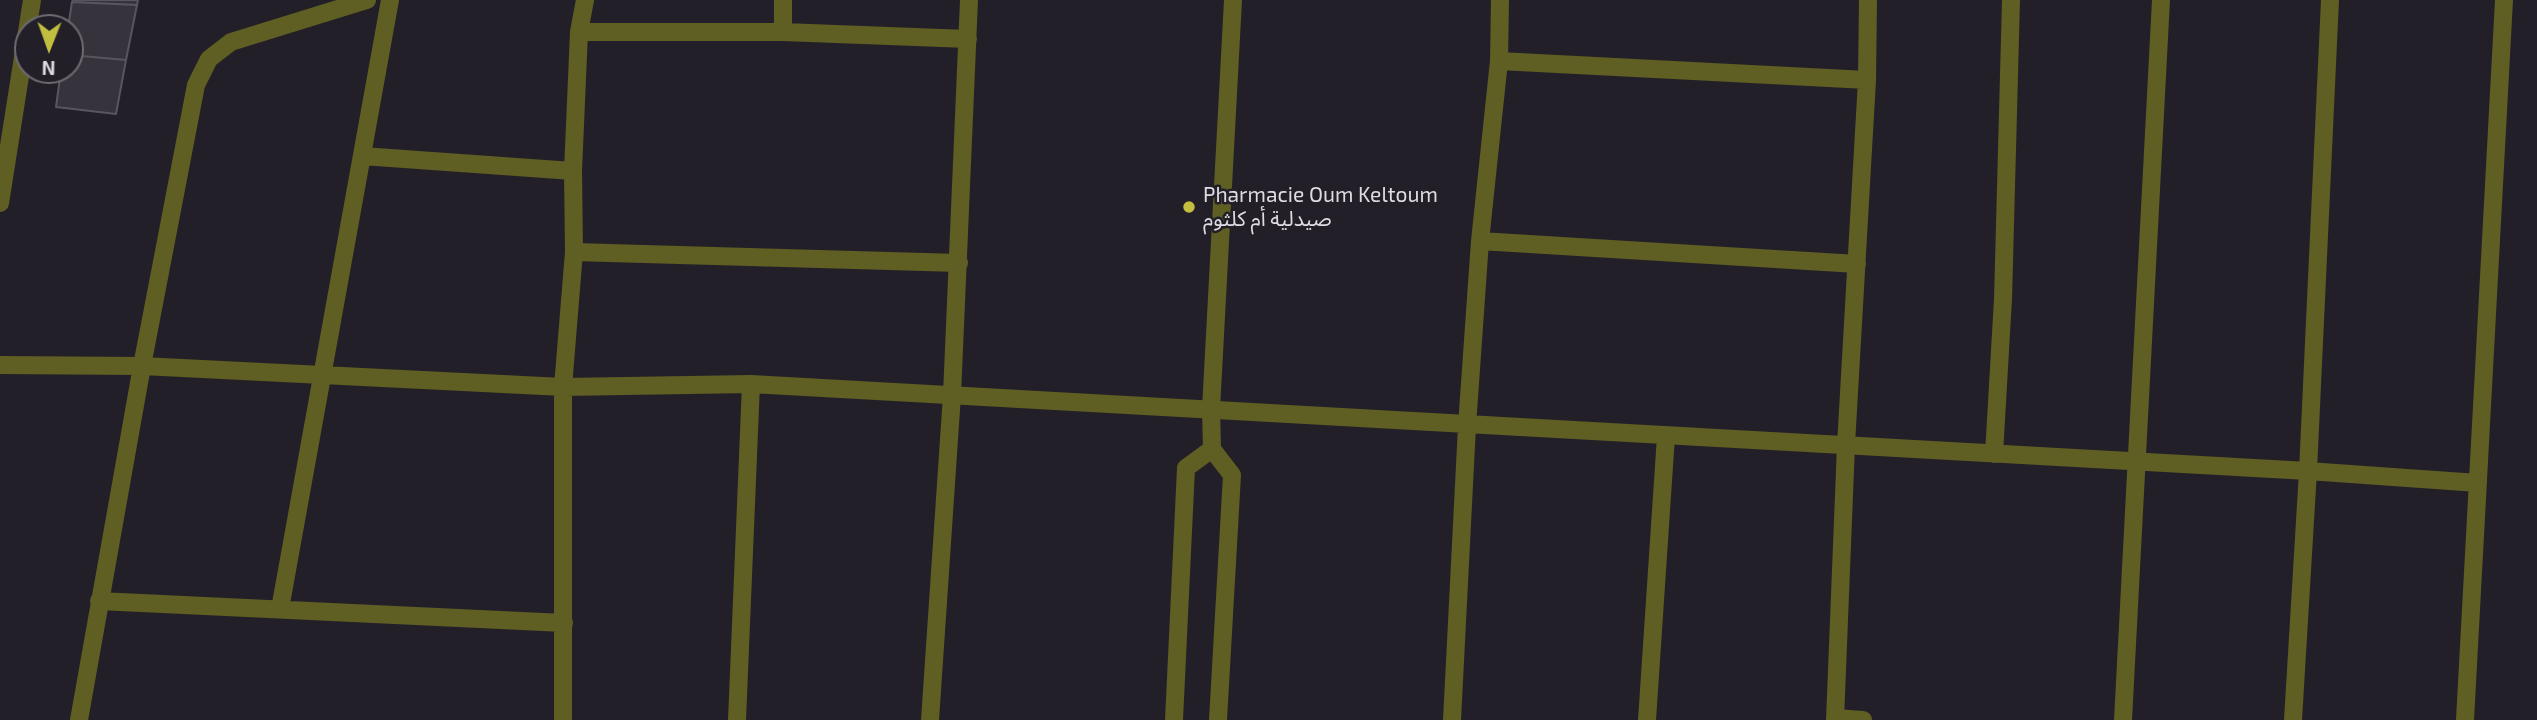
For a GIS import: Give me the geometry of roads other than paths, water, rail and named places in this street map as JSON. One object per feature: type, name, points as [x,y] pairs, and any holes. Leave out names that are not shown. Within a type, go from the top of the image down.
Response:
[{"type":"street","points":[[0,204],[32,0]]},
{"type":"street","points":[[79,720],[142,366],[196,85],[209,59],[231,42],[368,0]]},
{"type":"street","points":[[280,609],[390,0]]},
{"type":"street","points":[[563,720],[563,387],[573,252],[573,171],[579,32],[585,0]]},
{"type":"street","points":[[783,0],[783,32]]},
{"type":"street","points":[[930,720],[952,395],[969,0]]},
{"type":"street","points":[[1218,720],[1232,475],[1212,449],[1211,409],[1233,0]]},
{"type":"street","points":[[1452,720],[1467,426],[1480,241],[1499,61],[1500,0]]},
{"type":"street","points":[[1863,720],[1835,719],[1846,445],[1867,80],[1868,0]]},
{"type":"street","points":[[1994,454],[2003,299],[2011,0]]},
{"type":"street","points":[[2123,720],[2161,0]]},
{"type":"street","points":[[2293,720],[2308,471],[2330,0]]},
{"type":"street","points":[[2465,720],[2504,0]]},
{"type":"street","points":[[579,32],[783,32],[968,39]]},
{"type":"street","points":[[1499,61],[1867,80]]},
{"type":"street","points":[[362,156],[573,171]]},
{"type":"street","points":[[1480,241],[1857,264]]},
{"type":"street","points":[[573,252],[959,263]]},
{"type":"street","points":[[0,365],[142,366],[563,387],[751,384],[2308,471],[2478,483]]},
{"type":"street","points":[[737,720],[751,384]]},
{"type":"street","points":[[1647,720],[1666,436]]},
{"type":"street","points":[[1174,720],[1186,468],[1212,449]]},
{"type":"street","points":[[99,601],[564,623]]},
{"type":"place","name":"Pharmacie Oum Keltoum صيدلية أم كلثوم","points":[[1189,207]]}]
